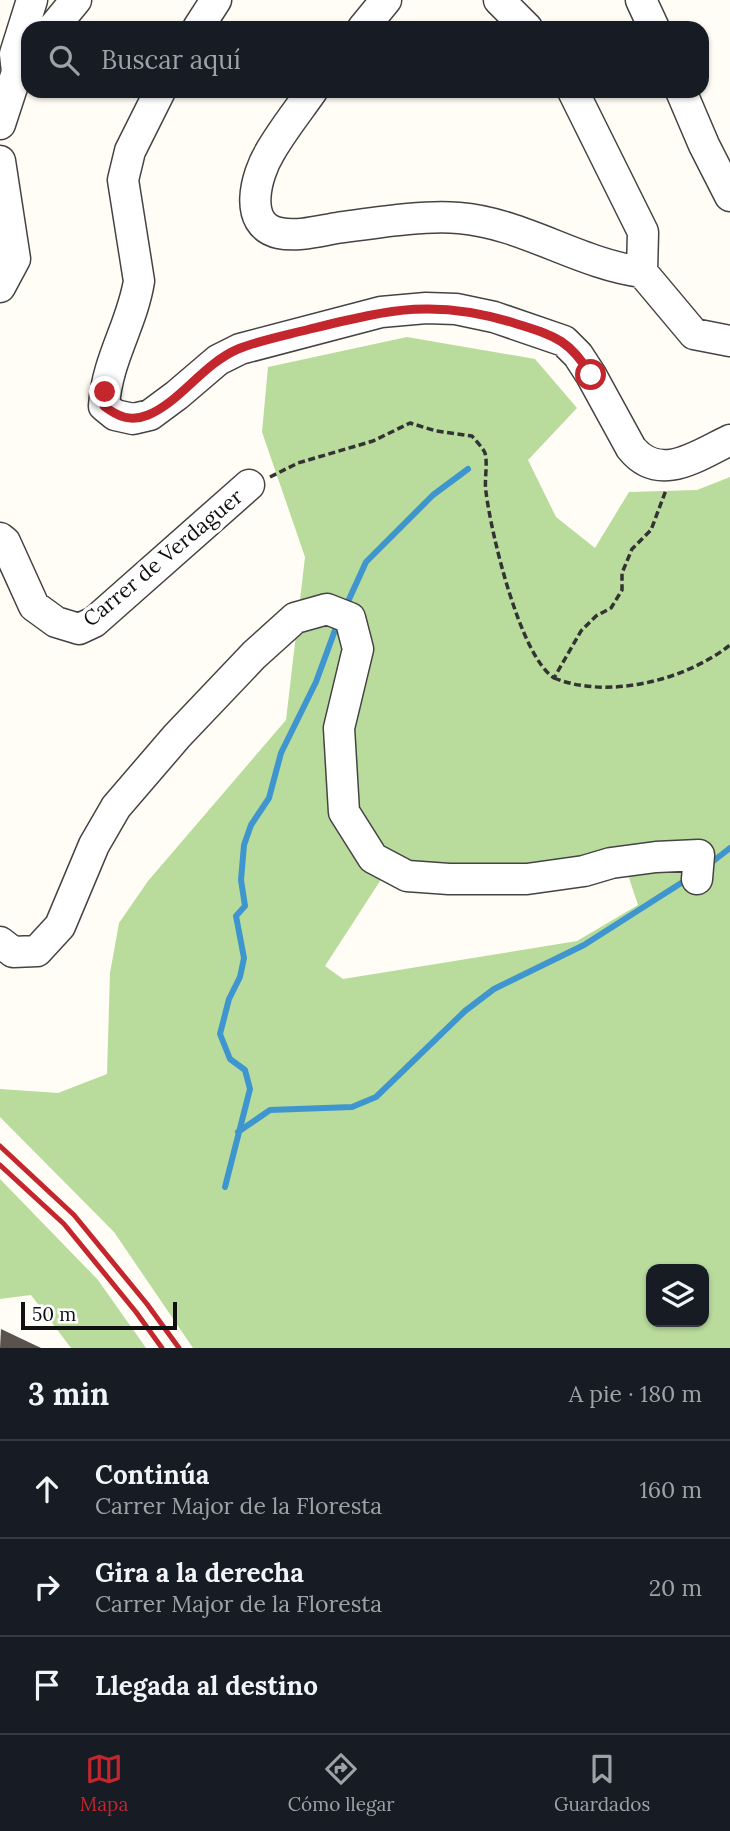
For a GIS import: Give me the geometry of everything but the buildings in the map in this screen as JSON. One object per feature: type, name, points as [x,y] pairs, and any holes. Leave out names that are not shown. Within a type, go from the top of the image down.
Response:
[{"type":"street","points":[[27,21],[32,0]]},
{"type":"street","points":[[59,21],[76,0]]},
{"type":"street","points":[[202,21],[216,0]]},
{"type":"street","points":[[360,21],[367,0]]},
{"type":"street","points":[[369,21],[386,0]]},
{"type":"street","points":[[499,0],[520,21]]},
{"type":"street","points":[[641,0],[651,21]]},
{"type":"street","points":[[0,124],[21,43]]},
{"type":"street","points":[[156,98],[130,151],[123,180],[139,281],[137,295],[112,361],[105,392],[104,406],[115,415],[133,419],[150,415],[177,396],[218,360],[240,349],[380,312],[426,307],[456,309],[494,317],[564,341],[578,355],[640,460],[654,465],[677,466],[730,440]]},
{"type":"street","points":[[307,98],[269,154],[258,179],[256,210],[259,221],[267,229],[291,234],[377,223],[458,218],[519,233],[593,259],[642,272],[694,334],[730,341]]},
{"type":"street","points":[[576,98],[642,232],[642,272]]},
{"type":"street","points":[[684,98],[730,196]]},
{"type":"street","points":[[0,161],[15,258],[0,287]]},
{"type":"street","name":"Carrer de Verdaguer","points":[[0,538],[5,542],[34,606],[56,622],[79,629],[94,622],[249,485]]},
{"type":"street","points":[[0,942],[13,952],[37,951],[60,926],[94,845],[116,807],[177,736],[254,655],[295,618],[327,609],[351,618],[358,649],[339,728],[344,812],[373,858],[407,876],[527,879],[584,872],[611,863],[699,855],[697,879]]},
{"type":"path","points":[[249,485],[298,463],[373,441],[410,422],[436,431],[472,436],[485,452],[486,490],[512,600],[546,673],[571,685],[598,687],[662,680],[715,657],[730,645]]},
{"type":"path","points":[[554,678],[581,631],[596,616],[611,608],[622,590],[622,573],[632,549],[651,530],[677,466]]},
{"type":"green space","points":[[407,337],[535,359],[577,408],[528,460],[556,517],[595,548],[629,492],[697,490],[730,477],[730,1348],[193,1348],[114,1232],[0,1117],[0,1089],[58,1093],[107,1074],[110,973],[119,923],[148,881],[286,720],[305,557],[262,432],[268,367]],"holes":[[[625,866],[638,905],[577,941],[343,979],[325,966],[382,878],[405,889],[438,893]]]},
{"type":"green space","points":[[0,1179],[98,1280],[146,1348],[71,1348],[31,1295],[0,1299]]},
{"type":"waterway","points":[[346,606],[366,562],[433,495],[468,469]]},
{"type":"waterway","points":[[225,1187],[250,1089],[245,1070],[230,1059],[220,1034],[244,958],[236,916],[245,906],[241,880],[244,845],[251,825],[269,798],[281,753],[316,682],[338,622]]},
{"type":"waterway","points":[[707,866],[730,848]]},
{"type":"waterway","points":[[238,1132],[270,1110],[352,1107],[376,1097],[465,1011],[494,989],[584,945],[689,878]]},
{"type":"railway","points":[[0,1146],[74,1215],[147,1304],[179,1348]]},
{"type":"railway","points":[[0,1165],[64,1224],[162,1348]]},
{"type":"route","points":[[105,392],[104,406],[115,415],[133,419],[150,415],[177,396],[218,360],[240,349],[380,312],[426,307],[456,309],[494,317],[549,334],[564,341],[578,355],[591,375]]}]
